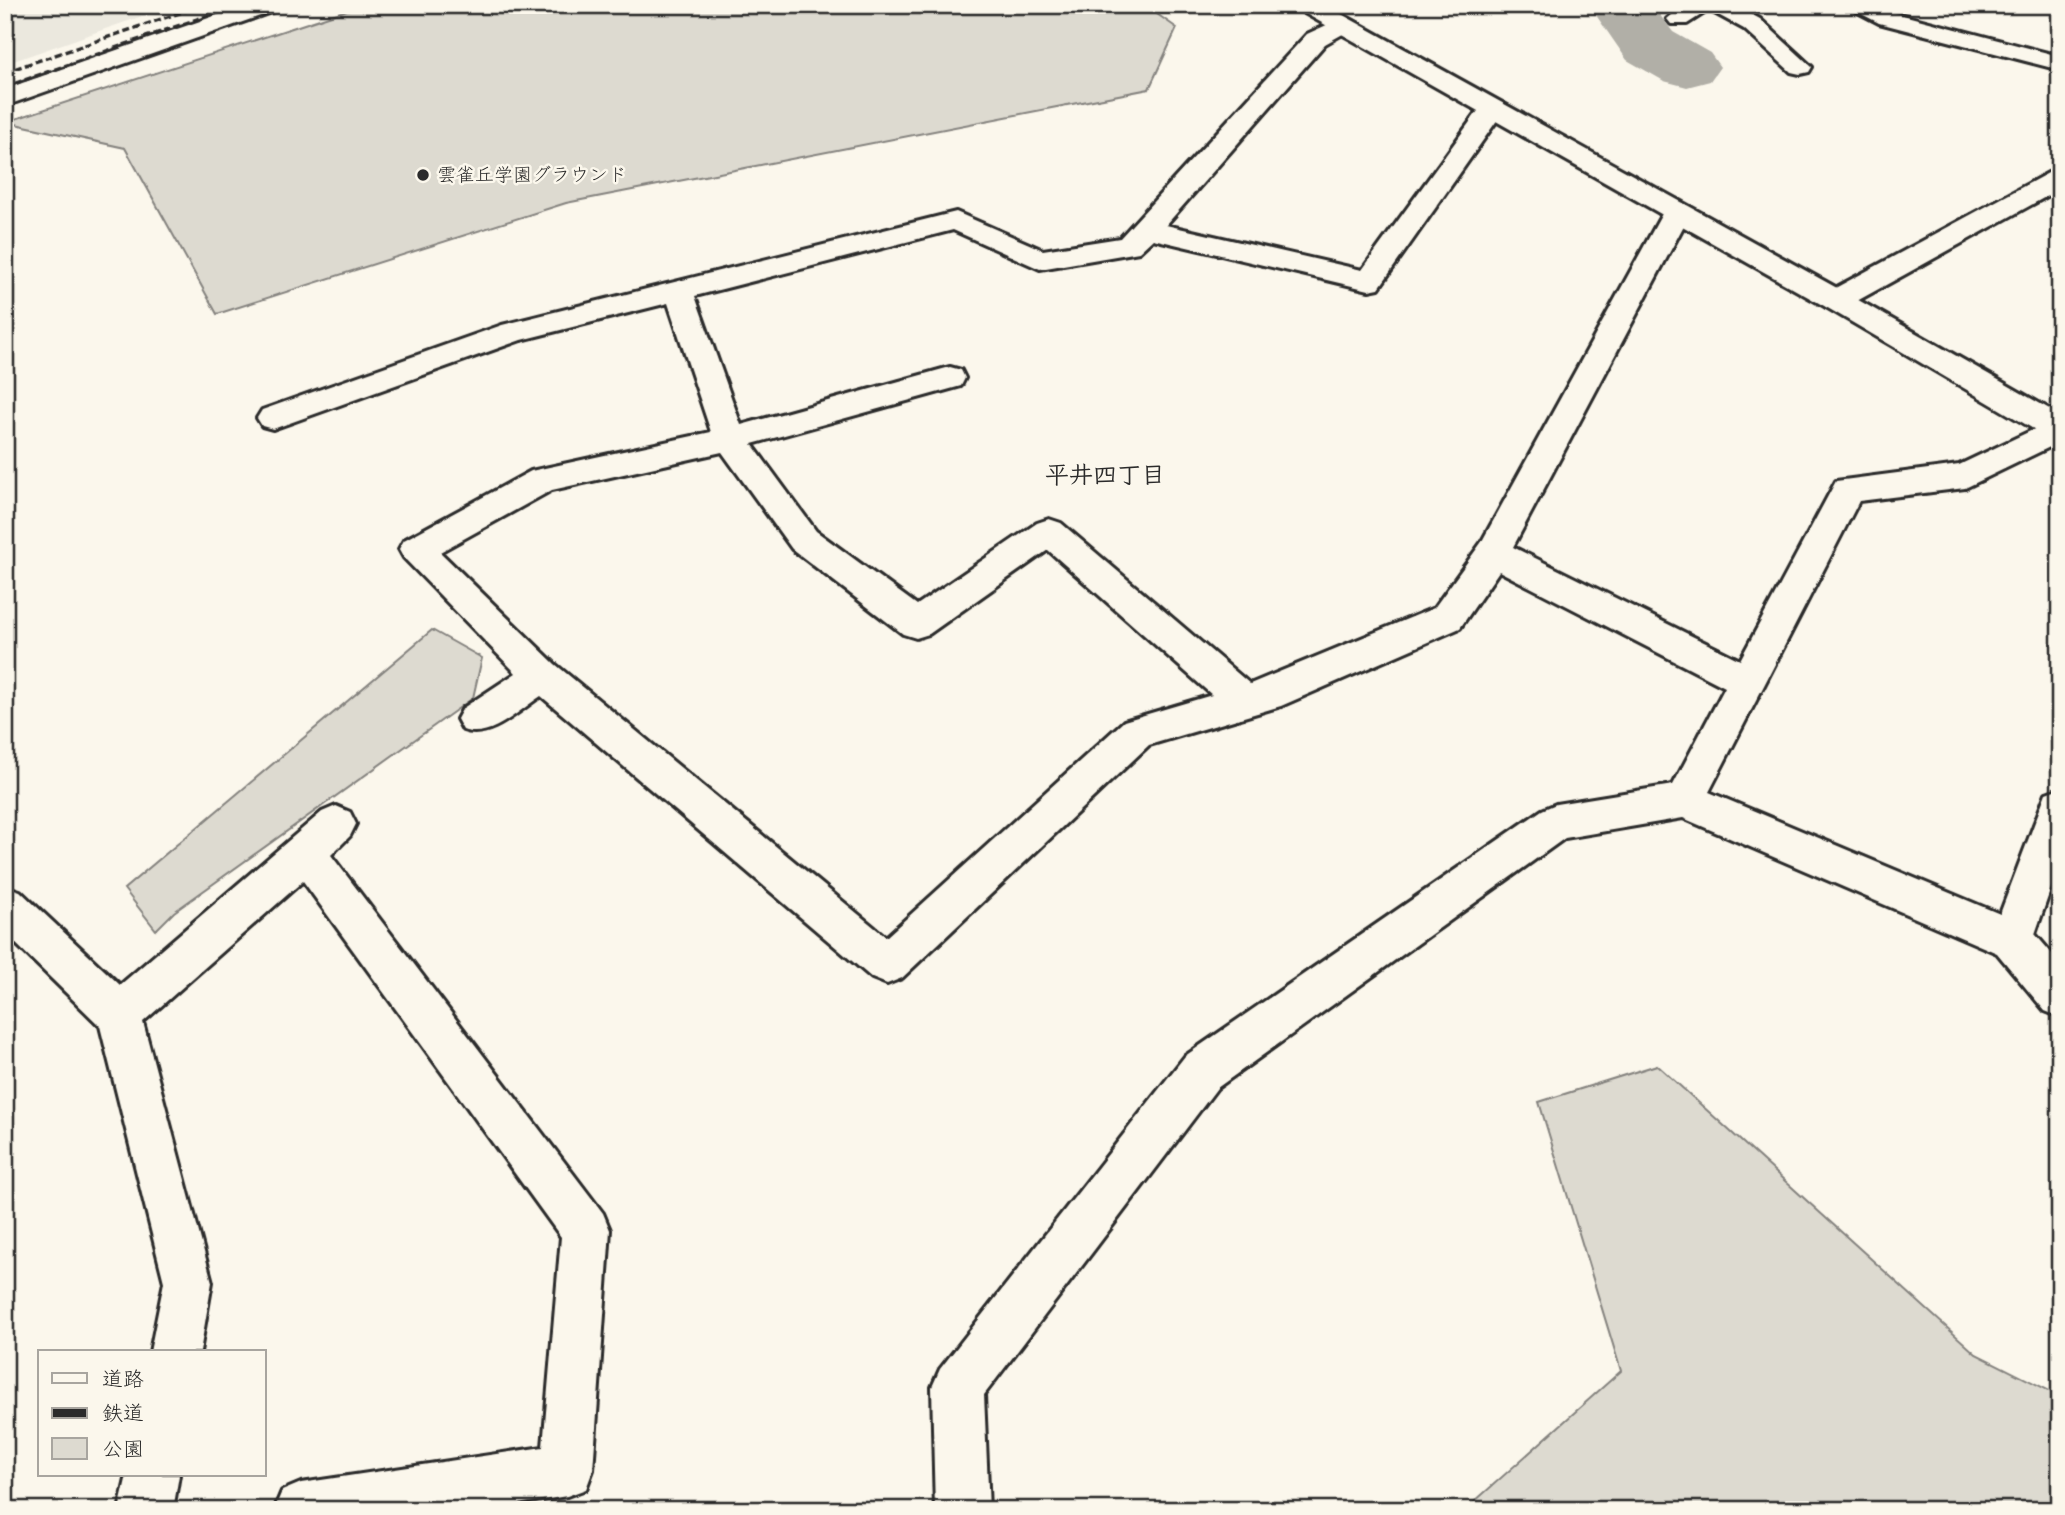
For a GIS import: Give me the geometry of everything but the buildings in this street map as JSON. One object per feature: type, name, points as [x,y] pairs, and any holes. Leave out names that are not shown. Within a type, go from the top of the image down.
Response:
[{"type":"street","points":[[5,98],[270,5]]},
{"type":"street","points":[[1307,5],[1836,300],[2059,429]]},
{"type":"street","points":[[1679,19],[1700,5]]},
{"type":"street","points":[[1716,5],[1752,24],[1800,67]]},
{"type":"street","points":[[1862,5],[1887,18],[2058,63],[2060,61]]},
{"type":"street","points":[[1920,26],[1949,10]]},
{"type":"street","points":[[273,418],[513,332],[956,221],[1040,260],[1129,246],[1316,39],[1342,25]]},
{"type":"street","points":[[1147,229],[1369,281],[1492,110]]},
{"type":"street","points":[[1836,300],[2060,178]]},
{"type":"street","points":[[950,377],[730,439],[543,480],[416,549],[542,675],[887,964],[1137,732],[1268,695],[1447,618],[1493,552],[1677,212]]},
{"type":"street","points":[[678,290],[730,439],[804,540],[916,624],[1049,532],[1245,702]]},
{"type":"street","points":[[1685,800],[1848,490],[1965,476],[2059,429]]},
{"type":"street","points":[[1493,552],[1747,681]]},
{"type":"street","points":[[476,719],[542,675]]},
{"type":"street","points":[[962,1510],[958,1387],[1201,1072],[1556,822],[1685,800],[2012,939],[2060,996]]},
{"type":"street","points":[[2012,939],[2060,805]]},
{"type":"street","points":[[120,1014],[321,838],[586,1230],[567,1470],[301,1510]]},
{"type":"street","points":[[5,905],[120,1014],[188,1282],[175,1350]]},
{"type":"street","points":[[146,1510],[152,1476]]},
{"type":"shaded area","points":[[5,5],[174,5],[5,64]]},
{"type":"green space","name":"雲雀丘学園グラウンド","points":[[362,5],[1144,5],[1177,28],[1149,89],[566,203],[217,314],[125,148],[6,122]]},
{"type":"green space","points":[[432,630],[482,658],[473,698],[174,912],[156,930],[124,889]]},
{"type":"green space","points":[[1657,1065],[1976,1354],[2060,1396],[2060,1510],[1465,1510],[1621,1371],[1539,1102]]},
{"type":"waterway","points":[[1620,5],[1650,46],[1687,67]]},
{"type":"railway","points":[[5,72],[203,5]]},
{"type":"railway","points":[[5,87],[237,5]]},
{"type":"place","name":"雲雀丘学園グラウンド","points":[[423,175]]},
{"type":"district","name":"平井四丁目","points":[[1105,476]]}]
